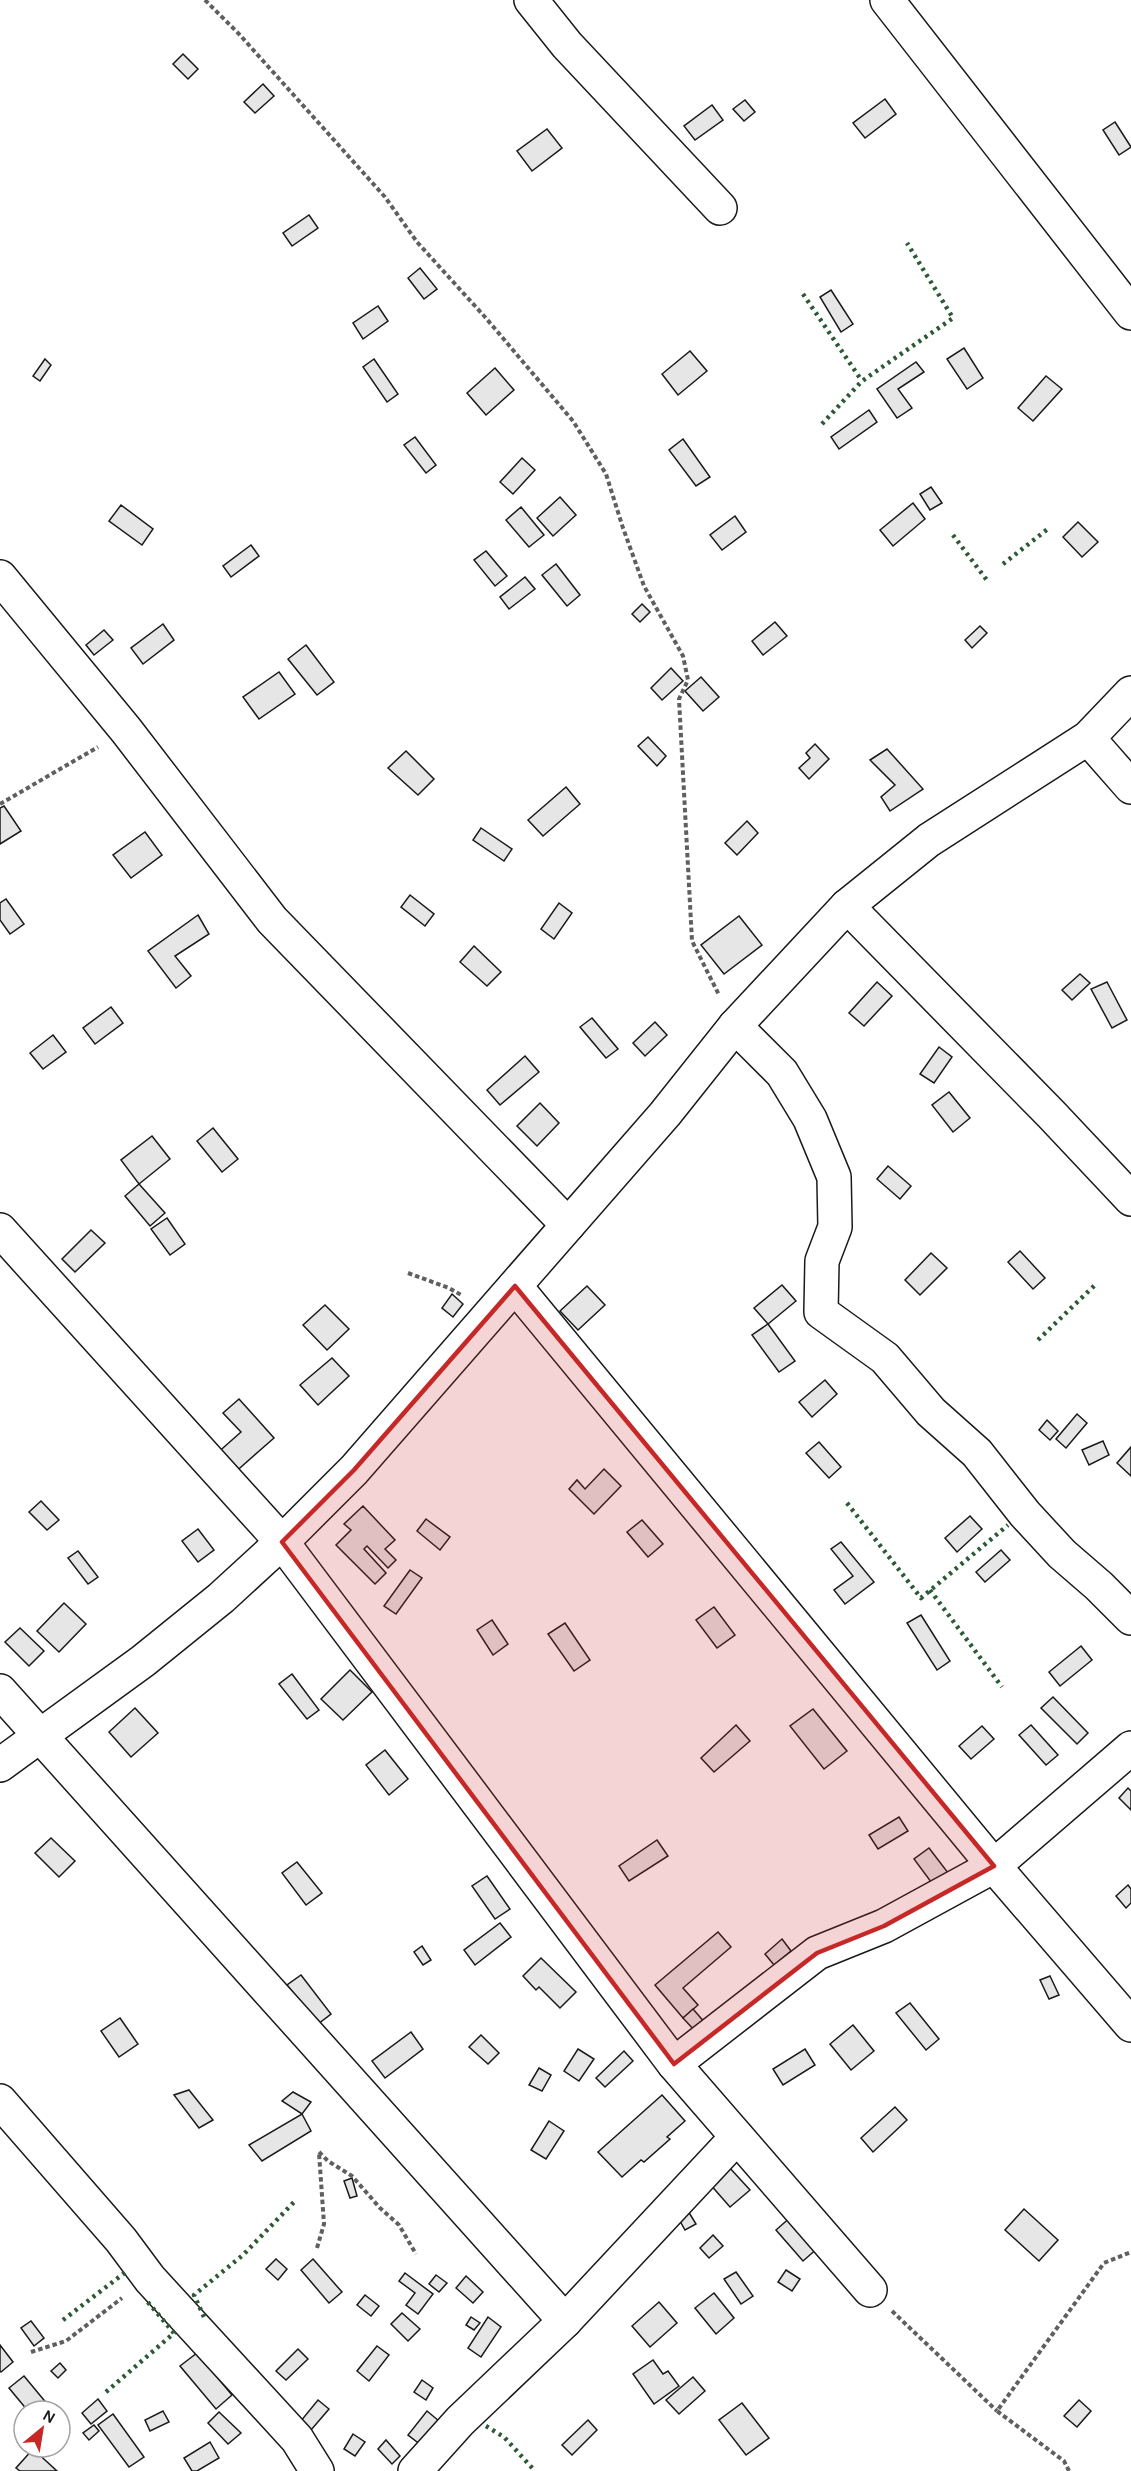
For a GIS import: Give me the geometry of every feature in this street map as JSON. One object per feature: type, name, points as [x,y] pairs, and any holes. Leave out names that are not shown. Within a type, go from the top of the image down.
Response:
[{"type":"street","points":[[531,0],[567,45],[720,208]]},
{"type":"street","points":[[887,0],[1131,313]]},
{"type":"street","points":[[0,577],[126,730],[272,920],[568,1225]]},
{"type":"street","points":[[0,1765],[143,1661],[221,1598],[282,1542],[354,1470],[664,1114],[735,1026],[847,906],[929,840],[1088,738],[1131,693]]},
{"type":"street","points":[[1088,738],[1131,788]]},
{"type":"street","points":[[847,906],[1131,1198]]},
{"type":"street","points":[[735,1026],[782,1073],[810,1119],[834,1177],[835,1227],[822,1261],[821,1312],[885,1358],[932,1412],[977,1453],[1025,1514],[1062,1554],[1131,1618]]},
{"type":"street","points":[[0,1230],[282,1542],[674,2064],[870,2290]]},
{"type":"street","points":[[515,1286],[994,1866],[1131,2025]]},
{"type":"street","points":[[0,1691],[565,2321]]},
{"type":"street","points":[[674,2064],[817,1953],[884,1926],[994,1866],[1131,1748]]},
{"type":"street","points":[[0,2101],[121,2240],[150,2279],[297,2439],[317,2471]]},
{"type":"street","points":[[415,2471],[460,2421],[565,2321],[737,2137]]},
{"type":"path","points":[[205,0],[239,34],[385,197],[417,242],[485,317],[573,421],[606,474],[644,586],[683,656],[688,680],[679,699],[692,941],[735,1026]]},
{"type":"path","points":[[0,804],[126,730]]},
{"type":"path","points":[[408,1273],[448,1288],[492,1312]]},
{"type":"path","points":[[317,2248],[324,2224],[319,2152],[328,2161],[352,2176],[380,2208],[399,2225],[416,2254]]},
{"type":"path","points":[[997,2411],[1104,2263],[1131,2252]]},
{"type":"path","points":[[31,2352],[66,2341],[150,2279]]},
{"type":"path","points":[[870,2290],[997,2411],[1064,2461],[1069,2471]]},
{"type":"highlighted area","points":[[515,1286],[994,1866],[884,1926],[817,1953],[674,2064],[282,1542],[354,1470]]},
{"type":"building","points":[[183,54],[198,69],[188,79],[173,64]]},
{"type":"building","points":[[263,84],[274,96],[255,113],[244,102]]},
{"type":"building","points":[[885,99],[896,114],[865,138],[853,123]]},
{"type":"building","points":[[745,100],[755,112],[744,121],[733,109]]},
{"type":"building","points":[[712,105],[723,120],[695,140],[684,126]]},
{"type":"building","points":[[1115,122],[1131,147],[1119,155],[1103,130]]},
{"type":"building","points":[[547,129],[562,148],[532,171],[517,151]]},
{"type":"building","points":[[309,215],[318,228],[292,246],[283,233]]},
{"type":"building","points":[[420,268],[437,289],[424,299],[408,278]]},
{"type":"building","points":[[831,290],[853,324],[841,332],[820,297]]},
{"type":"building","points":[[378,306],[388,321],[363,339],[353,323]]},
{"type":"building","points":[[964,348],[983,378],[967,389],[947,359]]},
{"type":"building","points":[[690,351],[707,371],[678,395],[662,374]]},
{"type":"building","points":[[45,359],[51,365],[40,381],[33,376]]},
{"type":"building","points":[[374,359],[398,394],[387,402],[363,367]]},
{"type":"building","points":[[916,362],[924,372],[898,389],[912,408],[897,418],[877,389]]},
{"type":"building","points":[[495,368],[514,390],[486,415],[467,393]]},
{"type":"building","points":[[1046,376],[1062,389],[1033,421],[1018,408]]},
{"type":"building","points":[[869,410],[877,422],[839,449],[831,437]]},
{"type":"building","points":[[415,437],[436,465],[426,473],[404,445]]},
{"type":"building","points":[[683,439],[710,477],[696,486],[669,450]]},
{"type":"building","points":[[522,458],[535,470],[513,494],[500,482]]},
{"type":"building","points":[[931,487],[942,503],[930,510],[920,494]]},
{"type":"building","points":[[560,497],[576,515],[553,536],[537,518]]},
{"type":"building","points":[[913,503],[925,519],[893,546],[880,530]]},
{"type":"building","points":[[121,505],[153,529],[142,545],[109,521]]},
{"type":"building","points":[[521,507],[544,535],[529,547],[506,520]]},
{"type":"building","points":[[735,516],[746,532],[722,550],[710,535]]},
{"type":"building","points":[[1078,522],[1098,542],[1082,557],[1063,537]]},
{"type":"building","points":[[251,545],[259,556],[231,577],[223,566]]},
{"type":"building","points":[[486,551],[507,576],[495,586],[474,560]]},
{"type":"building","points":[[556,564],[580,595],[567,606],[542,575]]},
{"type":"building","points":[[525,577],[535,589],[509,609],[500,597]]},
{"type":"building","points":[[642,604],[650,612],[640,622],[632,614]]},
{"type":"building","points":[[775,622],[787,636],[763,655],[752,641]]},
{"type":"building","points":[[163,624],[174,640],[143,664],[131,648]]},
{"type":"building","points":[[980,626],[987,633],[972,648],[965,640]]},
{"type":"building","points":[[104,630],[113,640],[94,655],[86,645]]},
{"type":"building","points":[[306,645],[334,682],[317,695],[288,659]]},
{"type":"building","points":[[671,668],[683,681],[662,700],[651,688]]},
{"type":"building","points":[[279,672],[295,694],[259,719],[243,697]]},
{"type":"building","points":[[701,677],[719,697],[703,711],[685,691]]},
{"type":"building","points":[[648,737],[666,756],[657,766],[638,746]]},
{"type":"building","points":[[815,744],[829,759],[809,779],[799,768],[810,758],[806,753]]},
{"type":"building","points":[[887,749],[923,789],[890,811],[881,797],[895,785],[870,760]]},
{"type":"building","points":[[406,751],[434,779],[418,795],[388,768]]},
{"type":"building","points":[[566,787],[580,804],[543,836],[528,820]]},
{"type":"building","points":[[4,806],[21,831],[0,844],[0,808]]},
{"type":"building","points":[[747,821],[758,833],[737,855],[725,843]]},
{"type":"building","points":[[481,828],[512,849],[504,861],[473,840]]},
{"type":"building","points":[[145,832],[162,855],[131,878],[113,855]]},
{"type":"building","points":[[410,895],[434,914],[425,926],[401,907]]},
{"type":"building","points":[[6,899],[24,924],[10,934],[0,920],[0,903]]},
{"type":"building","points":[[559,903],[572,913],[554,939],[541,929]]},
{"type":"building","points":[[198,915],[209,934],[175,956],[191,976],[176,988],[148,951]]},
{"type":"building","points":[[739,916],[762,945],[724,974],[701,945]]},
{"type":"building","points":[[474,946],[501,972],[487,986],[460,962]]},
{"type":"building","points":[[1080,974],[1090,983],[1072,1000],[1062,990]]},
{"type":"building","points":[[877,982],[892,996],[864,1026],[849,1013]]},
{"type":"building","points":[[1107,982],[1127,1020],[1112,1028],[1091,989]]},
{"type":"building","points":[[111,1007],[123,1023],[95,1044],[83,1028]]},
{"type":"building","points":[[592,1018],[618,1049],[606,1058],[580,1027]]},
{"type":"building","points":[[655,1022],[667,1035],[645,1056],[633,1043]]},
{"type":"building","points":[[53,1035],[66,1052],[43,1069],[30,1053]]},
{"type":"building","points":[[939,1047],[952,1057],[934,1083],[920,1074]]},
{"type":"building","points":[[525,1056],[539,1072],[500,1105],[487,1090]]},
{"type":"building","points":[[949,1092],[970,1118],[953,1132],[932,1105]]},
{"type":"building","points":[[540,1103],[559,1123],[537,1146],[517,1126]]},
{"type":"building","points":[[213,1128],[238,1159],[222,1172],[197,1141]]},
{"type":"building","points":[[152,1136],[170,1159],[139,1184],[121,1160]]},
{"type":"building","points":[[888,1166],[911,1186],[900,1199],[877,1179]]},
{"type":"building","points":[[139,1184],[165,1213],[150,1226],[125,1196]]},
{"type":"building","points":[[167,1218],[185,1244],[170,1255],[151,1229]]},
{"type":"building","points":[[91,1230],[105,1243],[75,1272],[62,1259]]},
{"type":"building","points":[[1020,1251],[1045,1278],[1033,1289],[1008,1262]]},
{"type":"building","points":[[931,1253],[947,1268],[920,1295],[905,1280]]},
{"type":"building","points":[[782,1285],[796,1301],[768,1324],[754,1308]]},
{"type":"building","points":[[587,1286],[605,1305],[578,1330],[560,1311]]},
{"type":"building","points":[[452,1294],[463,1304],[453,1317],[442,1308]]},
{"type":"building","points":[[325,1305],[349,1329],[327,1350],[303,1325]]},
{"type":"building","points":[[768,1324],[795,1361],[779,1372],[752,1335]]},
{"type":"building","points":[[332,1358],[349,1376],[318,1405],[300,1385]]},
{"type":"building","points":[[825,1380],[837,1394],[812,1417],[799,1402]]},
{"type":"building","points":[[239,1399],[274,1438],[232,1475],[215,1455],[241,1432],[223,1413]]},
{"type":"building","points":[[1077,1414],[1087,1423],[1066,1448],[1056,1439]]},
{"type":"building","points":[[1047,1420],[1058,1431],[1050,1440],[1039,1430]]},
{"type":"building","points":[[1103,1441],[1109,1455],[1089,1465],[1082,1450]]},
{"type":"building","points":[[819,1442],[841,1467],[829,1478],[806,1453]]},
{"type":"building","points":[[1131,1447],[1131,1476],[1117,1463]]},
{"type":"building","points":[[604,1469],[621,1486],[594,1514],[569,1489],[577,1480],[585,1489]]},
{"type":"building","points":[[41,1501],[59,1520],[47,1530],[29,1512]]},
{"type":"building","points":[[363,1506],[395,1540],[385,1549],[396,1560],[388,1568],[367,1546],[364,1549],[386,1573],[375,1584],[336,1545],[351,1530],[344,1524]]},
{"type":"building","points":[[970,1516],[982,1529],[957,1552],[945,1538]]},
{"type":"building","points":[[426,1519],[450,1537],[440,1550],[417,1531]]},
{"type":"building","points":[[642,1520],[663,1544],[648,1557],[627,1532]]},
{"type":"building","points":[[198,1529],[214,1550],[198,1562],[182,1541]]},
{"type":"building","points":[[841,1542],[874,1582],[845,1604],[834,1590],[853,1576],[831,1549]]},
{"type":"building","points":[[1001,1550],[1010,1560],[985,1582],[976,1572]]},
{"type":"building","points":[[78,1551],[98,1577],[88,1584],[68,1558]]},
{"type":"building","points":[[410,1570],[422,1578],[396,1614],[384,1606]]},
{"type":"building","points":[[64,1603],[86,1624],[59,1652],[37,1631]]},
{"type":"building","points":[[714,1607],[735,1635],[717,1648],[696,1620]]},
{"type":"building","points":[[921,1615],[950,1661],[937,1670],[907,1623]]},
{"type":"building","points":[[492,1620],[508,1644],[493,1655],[477,1630]]},
{"type":"building","points":[[565,1623],[590,1660],[574,1671],[548,1634]]},
{"type":"building","points":[[20,1628],[44,1651],[29,1666],[5,1642]]},
{"type":"building","points":[[1081,1646],[1092,1660],[1060,1686],[1049,1672]]},
{"type":"building","points":[[350,1670],[372,1692],[343,1720],[321,1699]]},
{"type":"building","points":[[292,1674],[319,1710],[307,1719],[279,1684]]},
{"type":"building","points":[[1053,1697],[1088,1733],[1077,1744],[1041,1708]]},
{"type":"building","points":[[135,1708],[158,1733],[131,1757],[109,1732]]},
{"type":"building","points":[[813,1709],[847,1751],[824,1769],[790,1726]]},
{"type":"building","points":[[736,1725],[750,1741],[714,1772],[701,1758]]},
{"type":"building","points":[[1031,1725],[1058,1755],[1046,1765],[1019,1735]]},
{"type":"building","points":[[982,1726],[994,1739],[971,1759],[959,1746]]},
{"type":"building","points":[[385,1750],[408,1779],[389,1795],[366,1765]]},
{"type":"building","points":[[1128,1788],[1131,1791],[1131,1810],[1119,1798]]},
{"type":"building","points":[[899,1817],[908,1831],[878,1849],[869,1835]]},
{"type":"building","points":[[51,1838],[75,1861],[59,1877],[35,1853]]},
{"type":"building","points":[[657,1840],[668,1856],[629,1881],[619,1866]]},
{"type":"building","points":[[929,1848],[952,1878],[937,1890],[914,1859]]},
{"type":"building","points":[[297,1862],[322,1893],[306,1905],[282,1873]]},
{"type":"building","points":[[487,1876],[510,1909],[495,1919],[472,1886]]},
{"type":"building","points":[[1128,1885],[1131,1889],[1131,1903],[1126,1908],[1116,1896]]},
{"type":"building","points":[[500,1923],[511,1937],[475,1965],[464,1950]]},
{"type":"building","points":[[718,1932],[731,1947],[683,1988],[698,2005],[683,2018],[655,1985]]},
{"type":"building","points":[[782,1939],[791,1951],[774,1965],[765,1954]]},
{"type":"building","points":[[422,1946],[431,1960],[423,1965],[414,1952]]},
{"type":"building","points":[[541,1958],[576,1992],[560,2008],[539,1987],[536,1990],[523,1976]]},
{"type":"building","points":[[301,1975],[331,2014],[318,2024],[287,1985]]},
{"type":"building","points":[[1050,1976],[1059,1995],[1049,1999],[1040,1980]]},
{"type":"building","points":[[910,2003],[939,2039],[926,2050],[896,2013]]},
{"type":"building","points":[[693,2009],[706,2024],[696,2032],[683,2018]]},
{"type":"building","points":[[120,2018],[138,2044],[119,2057],[101,2031]]},
{"type":"building","points":[[853,2025],[874,2051],[851,2070],[830,2044]]},
{"type":"building","points":[[411,2032],[423,2049],[385,2078],[372,2061]]},
{"type":"building","points":[[481,2035],[499,2053],[488,2064],[469,2047]]},
{"type":"building","points":[[578,2049],[594,2059],[579,2081],[564,2071]]},
{"type":"building","points":[[805,2049],[815,2065],[783,2085],[773,2069]]},
{"type":"building","points":[[624,2051],[633,2061],[605,2087],[596,2078]]},
{"type":"building","points":[[539,2068],[551,2075],[542,2091],[529,2085]]},
{"type":"building","points":[[189,2090],[213,2120],[199,2128],[174,2095]]},
{"type":"building","points":[[293,2092],[311,2102],[302,2114],[282,2101]]},
{"type":"building","points":[[662,2095],[685,2121],[667,2137],[670,2139],[644,2162],[641,2160],[622,2177],[598,2152]]},
{"type":"building","points":[[895,2107],[907,2120],[873,2152],[861,2138]]},
{"type":"building","points":[[302,2114],[311,2131],[262,2161],[249,2145]]},
{"type":"building","points":[[549,2121],[564,2131],[546,2159],[531,2150]]},
{"type":"building","points":[[728,2166],[750,2190],[730,2207],[709,2183]]},
{"type":"building","points":[[352,2178],[357,2196],[350,2198],[344,2181]]},
{"type":"building","points":[[685,2206],[696,2224],[685,2230],[675,2212]]},
{"type":"building","points":[[1024,2209],[1058,2240],[1039,2261],[1005,2230]]},
{"type":"building","points":[[792,2216],[819,2247],[803,2261],[776,2230]]},
{"type":"building","points":[[713,2235],[723,2246],[709,2258],[700,2248]]},
{"type":"building","points":[[276,2259],[287,2269],[278,2280],[266,2269]]},
{"type":"building","points":[[313,2259],[342,2292],[329,2303],[301,2270]]},
{"type":"building","points":[[786,2270],[800,2279],[792,2291],[778,2282]]},
{"type":"building","points":[[736,2272],[753,2296],[741,2304],[724,2279]]},
{"type":"building","points":[[405,2273],[433,2294],[418,2314],[406,2305],[415,2293],[399,2281]]},
{"type":"building","points":[[436,2275],[447,2283],[439,2292],[429,2284]]},
{"type":"building","points":[[466,2276],[483,2292],[473,2303],[456,2288]]},
{"type":"building","points":[[714,2293],[734,2318],[716,2334],[695,2308]]},
{"type":"building","points":[[365,2295],[379,2306],[371,2316],[357,2305]]},
{"type":"building","points":[[659,2302],[677,2323],[650,2347],[632,2326]]},
{"type":"building","points":[[402,2313],[420,2329],[408,2341],[391,2324]]},
{"type":"building","points":[[471,2317],[480,2323],[474,2330],[466,2325]]},
{"type":"building","points":[[488,2317],[501,2327],[481,2357],[468,2348]]},
{"type":"building","points":[[31,2321],[44,2338],[34,2346],[21,2328]]},
{"type":"building","points":[[0,2345],[13,2362],[1,2372],[0,2371]]},
{"type":"building","points":[[377,2346],[389,2355],[369,2381],[357,2371]]},
{"type":"building","points":[[298,2349],[308,2359],[286,2380],[276,2371]]},
{"type":"building","points":[[197,2353],[232,2395],[216,2409],[180,2366]]},
{"type":"building","points":[[653,2360],[663,2374],[668,2371],[679,2386],[654,2404],[633,2374]]},
{"type":"building","points":[[60,2363],[66,2370],[58,2378],[51,2371]]},
{"type":"building","points":[[24,2376],[43,2399],[18,2399],[9,2388]]},
{"type":"building","points":[[693,2377],[705,2391],[679,2414],[666,2400]]},
{"type":"building","points":[[422,2380],[433,2388],[426,2400],[414,2392]]},
{"type":"building","points":[[98,2399],[107,2411],[91,2424],[82,2413]]},
{"type":"building","points":[[318,2400],[329,2409],[311,2430],[300,2422]]},
{"type":"building","points":[[1079,2400],[1091,2411],[1077,2427],[1064,2416]]},
{"type":"building","points":[[742,2403],[769,2438],[746,2455],[719,2420]]},
{"type":"building","points":[[163,2411],[169,2422],[150,2431],[145,2420]]},
{"type":"building","points":[[427,2411],[439,2421],[421,2445],[408,2435]]},
{"type":"building","points":[[219,2412],[241,2433],[228,2444],[208,2423]]},
{"type":"building","points":[[113,2414],[144,2457],[129,2467],[98,2425]]},
{"type":"building","points":[[588,2420],[597,2430],[572,2455],[562,2445]]},
{"type":"building","points":[[94,2425],[99,2431],[89,2440],[83,2433]]},
{"type":"building","points":[[353,2434],[365,2442],[355,2456],[344,2449]]},
{"type":"building","points":[[386,2440],[400,2456],[392,2464],[378,2449]]},
{"type":"building","points":[[210,2442],[219,2458],[197,2471],[192,2471],[184,2458]]},
{"type":"building","points":[[24,2459],[44,2459],[57,2471],[20,2471],[16,2468]]},
{"type":"hedge","points":[[822,424],[862,381],[953,318],[907,243]]},
{"type":"hedge","points":[[803,294],[862,381]]},
{"type":"hedge","points":[[1003,564],[1049,528]]},
{"type":"hedge","points":[[953,535],[989,583]]},
{"type":"hedge","points":[[1038,1340],[1097,1283]]},
{"type":"hedge","points":[[847,1503],[921,1598],[1008,1525]]},
{"type":"hedge","points":[[930,1590],[1002,1687]]},
{"type":"hedge","points":[[204,2317],[194,2295],[243,2255],[295,2201]]},
{"type":"hedge","points":[[63,2320],[127,2271]]},
{"type":"hedge","points":[[106,2392],[174,2333],[146,2300]]},
{"type":"hedge","points":[[486,2426],[504,2437],[535,2471]]}]
